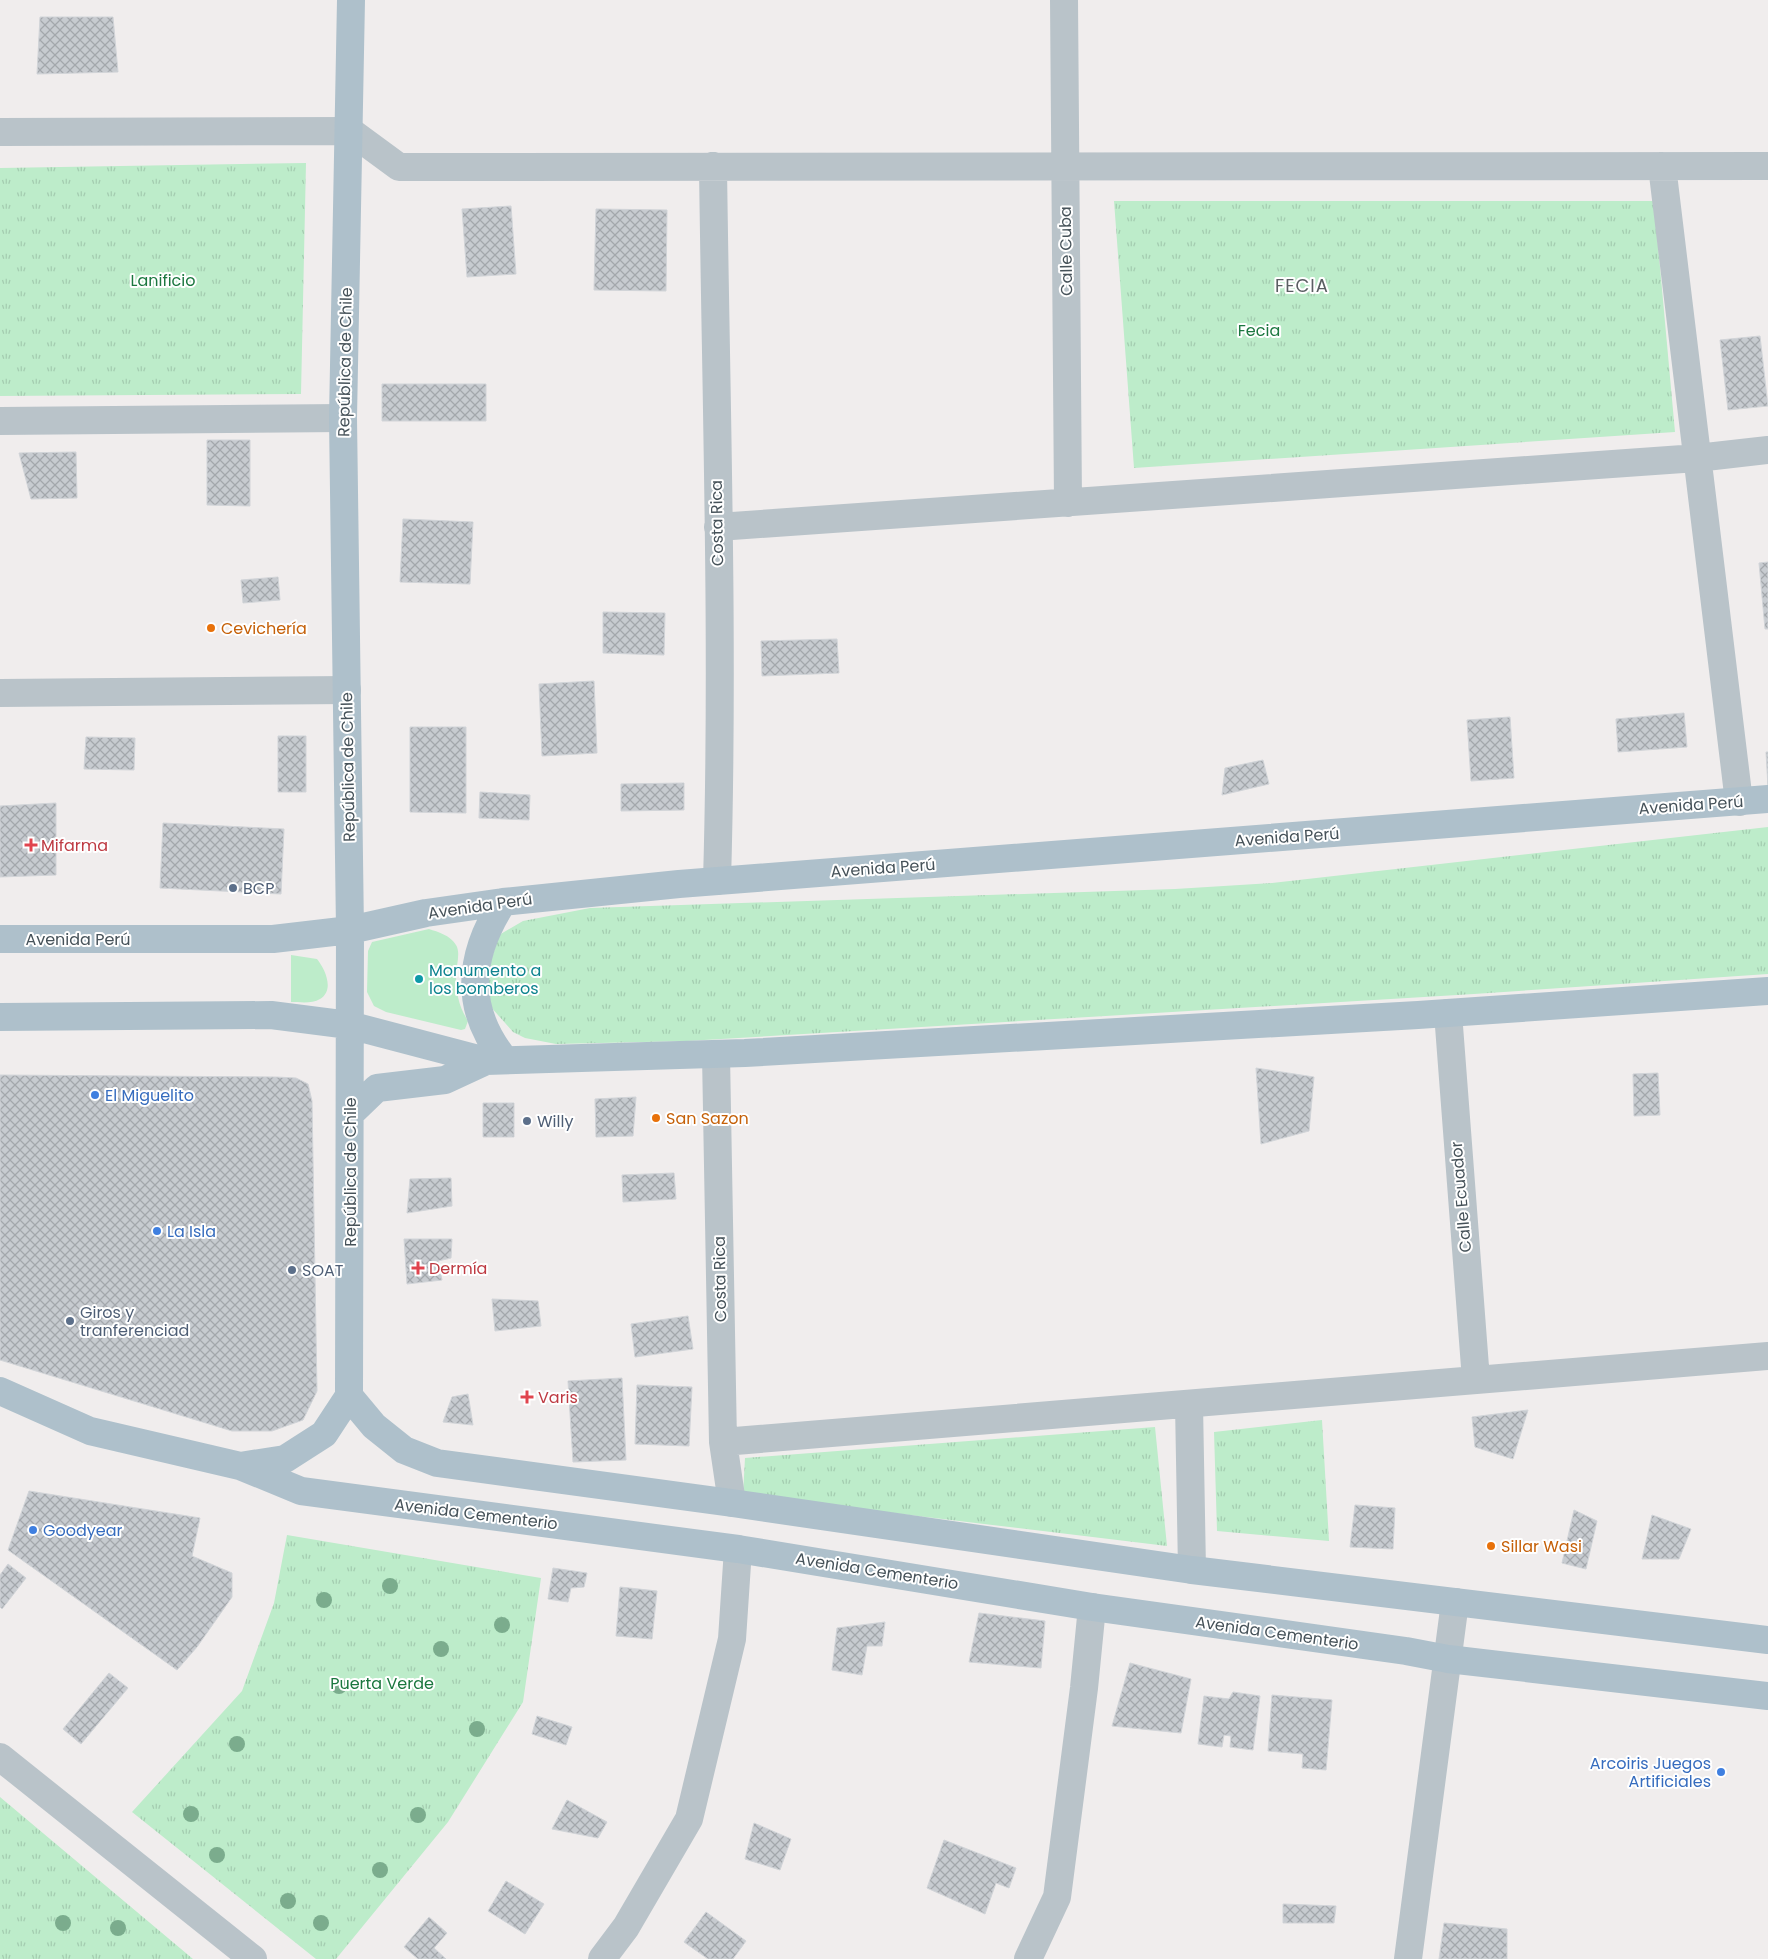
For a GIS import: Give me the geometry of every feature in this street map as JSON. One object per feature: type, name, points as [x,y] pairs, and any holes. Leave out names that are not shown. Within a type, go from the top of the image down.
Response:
[{"type":"main road","name":"República de Chile","points":[[349,1396],[350,930],[344,418],[351,0]]},
{"type":"main road","name":"Avenida Perú","points":[[0,939],[273,939],[350,930],[426,913],[503,902],[717,881],[1768,799]]},
{"type":"main road","points":[[495,1060],[478,1012],[475,983],[477,954],[487,926],[503,902]]},
{"type":"main road","points":[[0,1017],[271,1015],[349,1025],[495,1060],[716,1055],[1448,1013],[1768,991]]},
{"type":"main road","points":[[350,1114],[377,1088],[445,1080],[495,1060]]},
{"type":"main road","name":"Avenida Cementerio","points":[[0,1391],[90,1431],[240,1466],[301,1491],[738,1549],[1092,1607],[1406,1650],[1448,1658],[1768,1696]]},
{"type":"main road","points":[[240,1466],[285,1459],[324,1434],[349,1396],[374,1426],[404,1450],[437,1464],[732,1503],[1192,1570],[1768,1640]]},
{"type":"street","name":"Calle Cuba","points":[[1064,0],[1068,503]]},
{"type":"street","points":[[0,132],[350,131],[398,167],[1768,166]]},
{"type":"street","name":"Costa Rica","points":[[713,166],[718,528],[719,812],[717,881]]},
{"type":"street","points":[[1662,166],[1739,802]]},
{"type":"street","points":[[0,421],[344,418]]},
{"type":"street","points":[[718,528],[1697,458],[1768,450]]},
{"type":"street","points":[[0,692],[347,690]]},
{"type":"street","name":"Calle Ecuador","points":[[1448,1013],[1476,1380]]},
{"type":"street","name":"Costa Rica","points":[[716,1055],[724,1442],[732,1503]]},
{"type":"street","points":[[724,1442],[1768,1356]]},
{"type":"street","points":[[1189,1404],[1192,1570]]},
{"type":"street","points":[[602,1959],[626,1927],[689,1819],[732,1639],[738,1549]]},
{"type":"street","points":[[1408,1959],[1455,1602]]},
{"type":"street","points":[[1028,1959],[1057,1897],[1083,1697],[1092,1607]]},
{"type":"street","points":[[0,1757],[253,1959]]},
{"type":"green space","name":"Lanificio","points":[[306,163],[301,394],[0,396],[0,168]]},
{"type":"green space","name":"Fecia","points":[[1114,201],[1654,201],[1675,432],[1134,468]]},
{"type":"green space","points":[[1768,827],[1768,974],[1474,994],[687,1041],[556,1044],[525,1038],[513,1032],[490,1006],[484,983],[499,935],[523,921],[590,908],[1175,889],[1272,883]]},
{"type":"green space","points":[[429,929],[447,936],[456,945],[458,956],[457,988],[460,1005],[468,1021],[465,1029],[461,1030],[386,1012],[374,1006],[367,992],[368,951],[372,942]]},
{"type":"green space","points":[[291,955],[317,959],[320,963],[328,985],[325,995],[317,1001],[291,1002]]},
{"type":"green space","points":[[1322,1420],[1329,1541],[1217,1531],[1214,1432]]},
{"type":"green space","points":[[1155,1427],[1167,1546],[743,1495],[745,1458]]},
{"type":"green space","name":"Puerta Verde","points":[[287,1535],[541,1578],[523,1702],[448,1822],[336,1959],[316,1959],[132,1812],[242,1691],[274,1603]]},
{"type":"green space","points":[[0,1797],[193,1959],[0,1959]]},
{"type":"building","points":[[40,17],[113,17],[118,72],[37,74]]},
{"type":"building","points":[[511,206],[516,274],[467,277],[462,209]]},
{"type":"building","points":[[596,209],[667,210],[666,291],[594,290]]},
{"type":"building","points":[[1760,336],[1768,406],[1728,410],[1720,340]]},
{"type":"building","points":[[382,384],[486,384],[486,421],[382,421]]},
{"type":"building","points":[[207,440],[250,440],[250,506],[207,505]]},
{"type":"building","points":[[76,452],[77,498],[31,499],[19,453]]},
{"type":"building","points":[[403,519],[473,522],[470,584],[400,582]]},
{"type":"building","points":[[1768,562],[1768,629],[1765,629],[1759,563]]},
{"type":"building","points":[[278,577],[280,600],[243,603],[241,580]]},
{"type":"building","points":[[603,612],[665,613],[664,655],[603,653]]},
{"type":"building","points":[[837,639],[839,673],[762,676],[761,641]]},
{"type":"building","points":[[594,681],[597,753],[542,756],[539,684]]},
{"type":"building","points":[[1684,713],[1687,747],[1618,752],[1616,719]]},
{"type":"building","points":[[1510,717],[1514,778],[1471,781],[1467,720]]},
{"type":"building","points":[[410,727],[466,727],[466,813],[410,812]]},
{"type":"building","points":[[278,736],[306,736],[306,792],[278,792]]},
{"type":"building","points":[[86,737],[135,738],[134,770],[84,769]]},
{"type":"building","points":[[1766,752],[1768,752],[1768,787]]},
{"type":"building","points":[[1263,760],[1269,784],[1222,795],[1225,768]]},
{"type":"building","points":[[684,783],[684,810],[621,811],[621,784]]},
{"type":"building","points":[[480,792],[530,795],[529,820],[479,818]]},
{"type":"building","points":[[56,803],[56,875],[0,877],[0,806]]},
{"type":"building","points":[[163,823],[284,829],[281,894],[160,888]]},
{"type":"building","points":[[1256,1068],[1314,1077],[1309,1131],[1261,1144]]},
{"type":"building","points":[[1658,1073],[1660,1115],[1634,1116],[1633,1074]]},
{"type":"building","name":"La Isla","points":[[0,1075],[276,1077],[296,1078],[308,1084],[312,1101],[317,1391],[303,1420],[272,1431],[232,1431],[0,1360]]},
{"type":"building","points":[[636,1097],[633,1136],[596,1137],[595,1099]]},
{"type":"building","points":[[483,1103],[514,1103],[514,1137],[483,1137]]},
{"type":"building","points":[[674,1173],[676,1199],[623,1202],[622,1175]]},
{"type":"building","points":[[451,1178],[452,1206],[407,1213],[410,1179]]},
{"type":"building","points":[[404,1239],[452,1239],[451,1258],[438,1261],[442,1280],[407,1284]]},
{"type":"building","points":[[492,1299],[538,1301],[541,1326],[495,1331]]},
{"type":"building","points":[[688,1316],[693,1349],[635,1357],[631,1324]]},
{"type":"building","points":[[622,1378],[626,1460],[573,1462],[568,1381]]},
{"type":"building","points":[[637,1385],[692,1387],[689,1446],[635,1444]]},
{"type":"building","points":[[468,1394],[473,1425],[443,1422],[452,1397]]},
{"type":"building","points":[[1528,1410],[1513,1459],[1475,1447],[1472,1417]]},
{"type":"building","points":[[29,1491],[200,1518],[192,1556],[232,1573],[232,1597],[197,1647],[177,1670],[8,1550]]},
{"type":"building","points":[[1355,1505],[1395,1508],[1393,1549],[1350,1547]]},
{"type":"building","points":[[1574,1510],[1597,1521],[1586,1569],[1562,1563]]},
{"type":"building","points":[[1652,1515],[1691,1529],[1679,1559],[1642,1559]]},
{"type":"building","points":[[8,1564],[26,1578],[2,1609],[0,1607],[0,1575]]},
{"type":"building","points":[[553,1568],[587,1573],[584,1587],[571,1588],[568,1602],[548,1599]]},
{"type":"building","points":[[620,1587],[657,1591],[652,1639],[616,1636]]},
{"type":"building","points":[[979,1613],[1045,1621],[1041,1668],[969,1662]]},
{"type":"building","points":[[885,1622],[882,1646],[867,1646],[862,1675],[832,1670],[837,1628]]},
{"type":"building","points":[[1130,1663],[1191,1679],[1181,1733],[1112,1726]]},
{"type":"building","points":[[109,1673],[128,1688],[81,1744],[63,1729]]},
{"type":"building","points":[[1233,1692],[1260,1696],[1253,1750],[1230,1747],[1231,1736],[1224,1735],[1222,1747],[1198,1744],[1204,1696],[1229,1699]]},
{"type":"building","points":[[1272,1695],[1332,1700],[1326,1770],[1302,1768],[1303,1754],[1268,1751]]},
{"type":"building","points":[[537,1716],[572,1727],[566,1745],[532,1734]]},
{"type":"building","points":[[567,1800],[607,1822],[598,1838],[552,1829]]},
{"type":"building","points":[[754,1823],[791,1839],[780,1870],[745,1859]]},
{"type":"building","points":[[944,1840],[1016,1868],[1009,1888],[996,1883],[985,1914],[927,1888]]},
{"type":"building","points":[[506,1881],[544,1904],[525,1934],[488,1911]]},
{"type":"building","points":[[1283,1904],[1336,1906],[1334,1923],[1283,1923]]},
{"type":"building","points":[[706,1912],[746,1941],[733,1959],[708,1959],[684,1942]]},
{"type":"building","points":[[429,1917],[447,1933],[434,1948],[446,1959],[418,1959],[404,1947]]},
{"type":"building","points":[[1444,1923],[1507,1929],[1507,1959],[1439,1959]]},
{"type":"place","name":"Cevichería","points":[[211,628]]},
{"type":"place","name":"Mifarma","points":[[31,845]]},
{"type":"place","name":"BCP","points":[[233,888]]},
{"type":"place","name":"Monumento a los bomberos","points":[[419,979]]},
{"type":"place","name":"El Miguelito","points":[[95,1095]]},
{"type":"place","name":"San Sazon","points":[[656,1118]]},
{"type":"place","name":"Willy","points":[[527,1121]]},
{"type":"place","name":"La Isla","points":[[157,1231]]},
{"type":"place","name":"Dermía","points":[[418,1268]]},
{"type":"place","name":"SOAT","points":[[292,1270]]},
{"type":"place","name":"Giros y tranferenciad","points":[[70,1321]]},
{"type":"place","name":"Varis","points":[[527,1397]]},
{"type":"place","name":"Goodyear","points":[[33,1530]]},
{"type":"place","name":"Sillar Wasi","points":[[1491,1546]]},
{"type":"place","name":"Arcoiris Juegos Artificiales","points":[[1721,1772]]},
{"type":"district","name":"FECIA","points":[[1302,285]]}]
